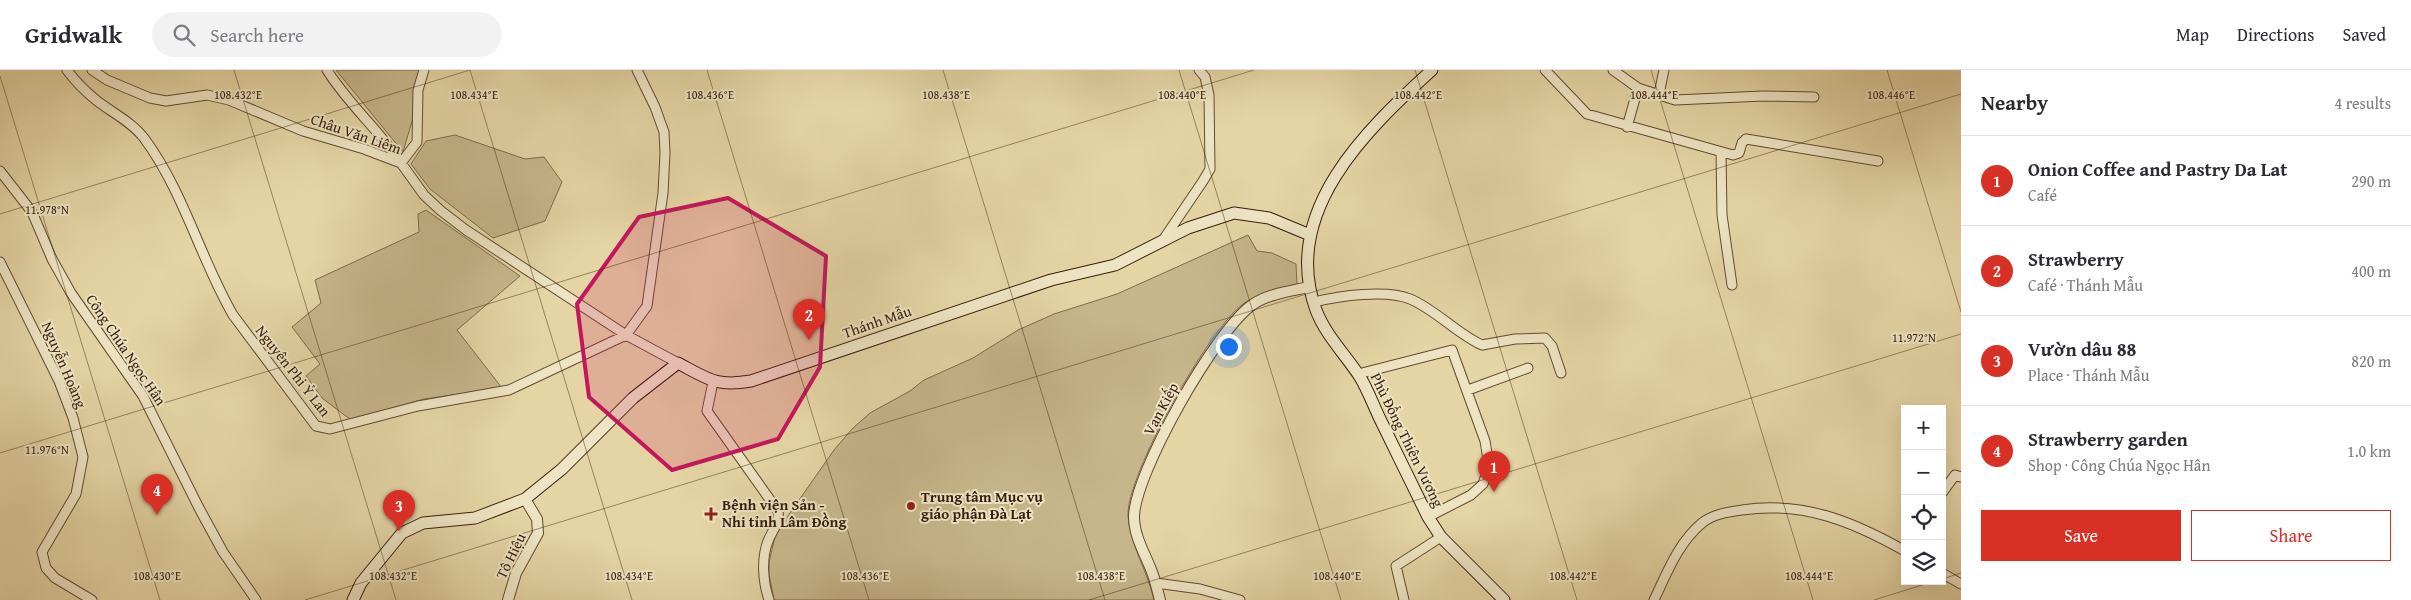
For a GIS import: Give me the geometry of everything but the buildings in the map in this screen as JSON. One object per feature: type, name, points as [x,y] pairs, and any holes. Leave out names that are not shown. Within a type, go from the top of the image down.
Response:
[{"type":"main road","name":"Phù Đổng Thiên Vương","points":[[1432,70],[1377,123],[1339,170],[1319,204],[1310,235],[1307,268],[1309,287],[1314,302],[1335,345],[1358,374],[1428,517],[1440,537],[1504,600]]},
{"type":"main road","name":"Thánh Mẫu","points":[[678,364],[714,382],[732,384],[781,372],[883,335],[1051,280],[1115,265],[1202,222],[1234,214],[1269,218],[1310,235]]},
{"type":"main road","points":[[353,600],[361,583],[402,533],[414,525],[423,523],[475,518],[525,499],[562,469],[633,398],[678,364]]},
{"type":"street","name":"Nguyên Phi Ỷ Lan","points":[[66,70],[82,88],[142,136],[162,166],[188,216],[233,315],[302,408],[320,428],[344,427],[418,406],[509,390],[626,335]]},
{"type":"street","name":"Châu Văn Liêm","points":[[92,70],[107,80],[150,98],[166,101],[207,95],[229,100],[287,125],[364,149],[401,163],[424,194],[450,218],[626,335],[678,364]]},
{"type":"street","points":[[327,70],[338,87],[392,148],[401,163],[417,142],[418,90],[424,70]]},
{"type":"street","points":[[626,335],[646,306],[663,193],[665,153],[664,132],[638,70]]},
{"type":"street","points":[[1163,240],[1210,169],[1209,95],[1206,77],[1199,70]]},
{"type":"street","points":[[1545,70],[1587,114],[1628,127],[1720,152],[1737,154],[1742,143],[1746,140],[1878,161]]},
{"type":"street","points":[[1613,70],[1638,88],[1675,100],[1753,96],[1814,97]]},
{"type":"street","points":[[1659,94],[1664,70]]},
{"type":"street","points":[[1628,127],[1638,88]]},
{"type":"street","points":[[1720,152],[1722,215],[1732,286]]},
{"type":"street","name":"Công Chúa Ngọc Hân","points":[[0,171],[32,212],[52,259],[75,300],[144,396],[223,552],[256,600]]},
{"type":"street","name":"Nguyễn Hoàng","points":[[0,262],[59,381],[73,418],[82,457],[76,494],[42,552],[46,568],[55,578],[92,600]]},
{"type":"street","name":"Vạn Kiếp","points":[[1160,600],[1156,583],[1138,536],[1134,517],[1136,500],[1142,484],[1169,425],[1214,348],[1243,312],[1261,300],[1309,287]]},
{"type":"street","points":[[1314,302],[1356,296],[1409,298],[1482,345],[1545,338],[1552,346],[1561,373]]},
{"type":"street","points":[[1358,374],[1452,350],[1485,441],[1489,466],[1483,484],[1471,495],[1428,517]]},
{"type":"street","points":[[1468,390],[1528,368]]},
{"type":"street","points":[[714,382],[707,412],[778,511],[778,520],[768,541],[764,562],[764,581],[769,600]]},
{"type":"street","points":[[1946,487],[1955,474],[1961,477]]},
{"type":"street","name":"Tô Hiệu","points":[[508,600],[516,573],[538,533],[537,519],[525,499]]},
{"type":"street","points":[[1654,600],[1680,548],[1691,533],[1704,521],[1728,512],[1780,507],[1818,512],[1901,548]]},
{"type":"street","points":[[1404,600],[1396,566],[1440,537]]},
{"type":"street","points":[[1946,575],[1961,584]]},
{"type":"street","points":[[1156,583],[1200,588],[1236,599]]},
{"type":"highlighted area","points":[[728,198],[826,256],[820,367],[778,439],[672,470],[589,397],[577,304],[639,217]]},
{"type":"shaded area","points":[[336,70],[427,70],[403,152]]},
{"type":"shaded area","points":[[455,135],[525,159],[544,157],[562,182],[545,221],[493,238],[430,189],[411,164],[426,141]]},
{"type":"shaded area","points":[[426,210],[520,276],[457,330],[502,388],[424,399],[351,420],[322,398],[306,376],[320,364],[292,327],[321,303],[315,280],[419,232],[418,214]]},
{"type":"shaded area","points":[[1248,235],[1257,251],[1272,253],[1296,264],[1297,285],[1256,297],[1243,304],[1228,319],[1191,371],[1172,404],[1140,469],[1131,496],[1128,516],[1129,527],[1154,600],[774,600],[769,574],[769,562],[775,537],[834,450],[852,429],[870,413],[910,391],[924,380],[973,358],[1018,330],[1054,314],[1117,294]]},
{"type":"place","name":"Strawberry","points":[[809,340]]},
{"type":"place","name":"Onion Coffee and Pastry Da Lat","points":[[1494,492]]},
{"type":"place","name":"Trung tâm Mục vụ giáo phận Đà Lạt","points":[[911,506]]},
{"type":"place","name":"Bệnh viện Sản - Nhi tỉnh Lâm Đồng","points":[[711,514]]},
{"type":"place","name":"Strawberry garden","points":[[157,515]]},
{"type":"place","name":"Vườn dâu 88","points":[[399,531]]}]
